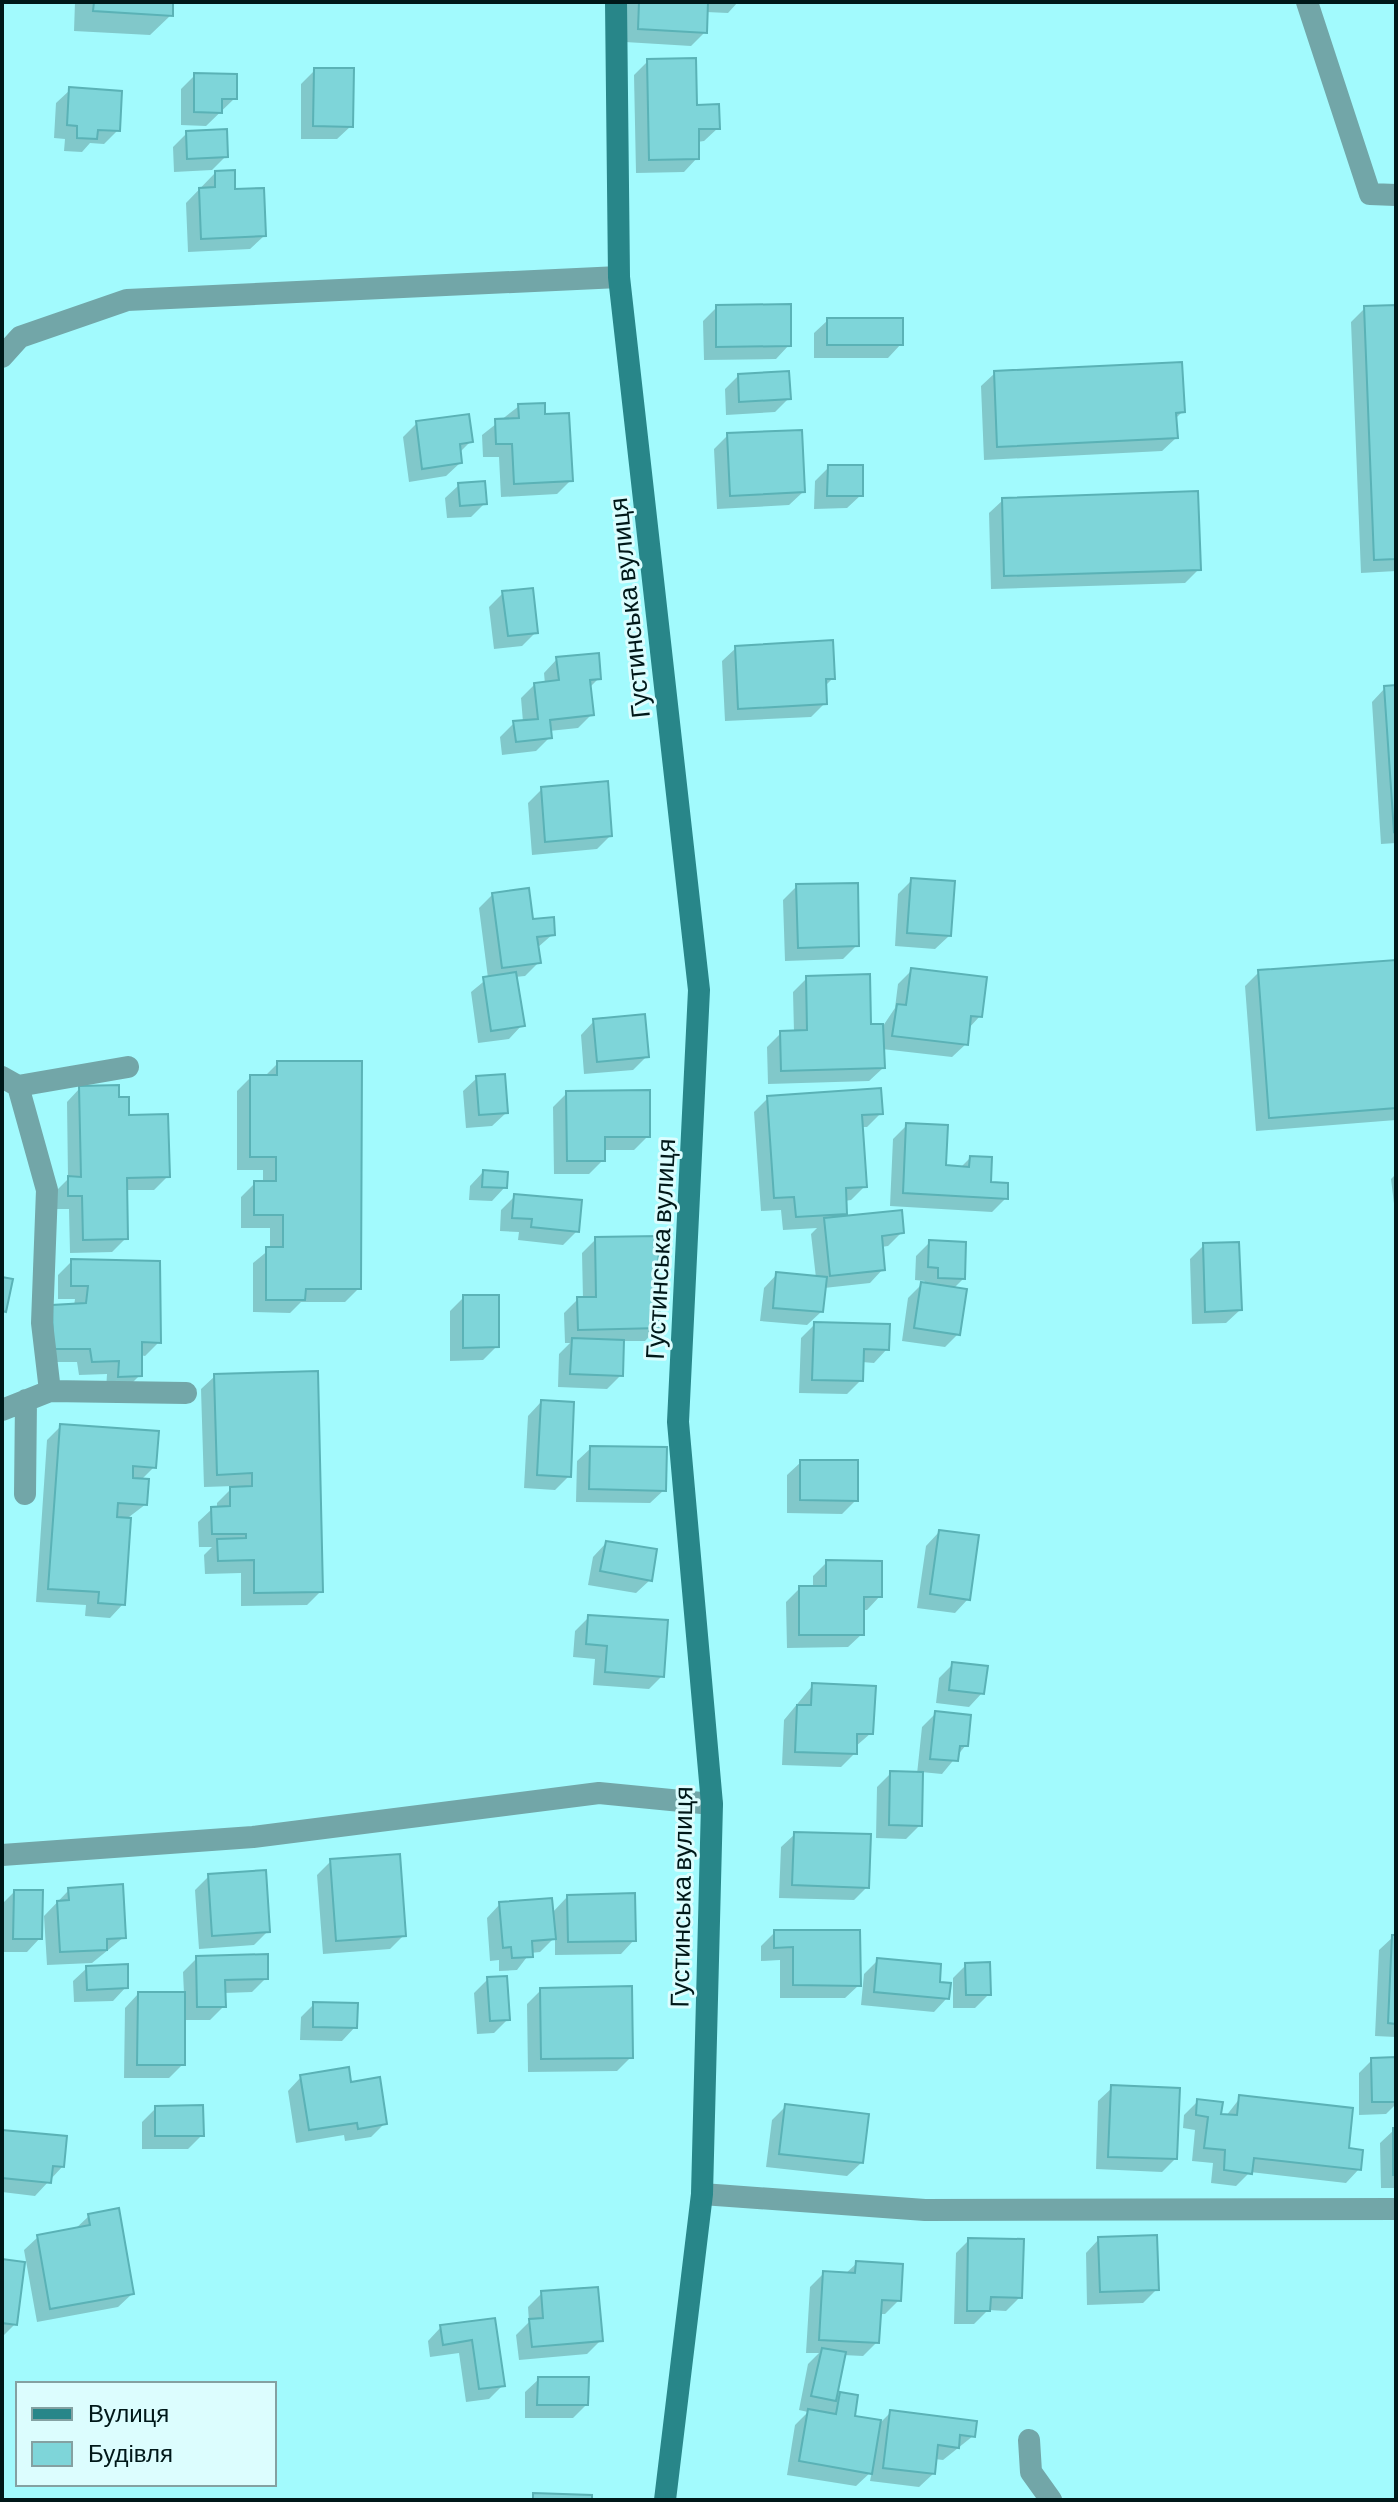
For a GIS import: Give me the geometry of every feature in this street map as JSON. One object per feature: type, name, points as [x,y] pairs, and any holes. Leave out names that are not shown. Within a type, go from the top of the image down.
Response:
[{"type":"main road","name":"Густинська вулиця","points":[[616,2],[619,277],[699,990],[678,1422],[712,1804],[702,2194],[665,2500]]},
{"type":"street","points":[[1307,2],[1370,194],[1396,195]]},
{"type":"street","points":[[2,357],[20,337],[127,300],[619,277]]},
{"type":"street","points":[[50,1391],[42,1323],[47,1190],[10,1081],[128,1067]]},
{"type":"street","points":[[2,1410],[50,1391],[186,1393]]},
{"type":"street","points":[[25,1494],[26,1400]]},
{"type":"street","points":[[2,1855],[253,1837],[599,1793],[712,1804]]},
{"type":"street","points":[[702,2194],[925,2210],[1396,2209]]},
{"type":"street","points":[[1029,2440],[1031,2472],[1051,2500]]},
{"type":"building","points":[[94,2],[173,2],[173,16],[93,11]]},
{"type":"building","points":[[639,2],[708,2],[707,33],[638,29]]},
{"type":"building","points":[[696,58],[697,105],[719,104],[720,129],[699,129],[699,159],[649,160],[647,59]]},
{"type":"building","points":[[314,68],[354,68],[353,127],[313,126]]},
{"type":"building","points":[[194,73],[237,74],[237,99],[222,99],[222,113],[194,112]]},
{"type":"building","points":[[69,87],[122,91],[120,131],[98,130],[97,139],[77,138],[77,126],[67,125]]},
{"type":"building","points":[[227,129],[228,157],[187,159],[186,131]]},
{"type":"building","points":[[235,170],[235,189],[264,188],[266,236],[201,239],[199,188],[215,187],[215,171]]},
{"type":"building","points":[[791,304],[791,346],[716,347],[716,305]]},
{"type":"building","points":[[1396,305],[1396,559],[1374,560],[1364,306]]},
{"type":"building","points":[[827,318],[903,318],[903,345],[827,345]]},
{"type":"building","points":[[1182,362],[1185,412],[1176,413],[1178,438],[997,447],[994,371]]},
{"type":"building","points":[[789,371],[791,399],[739,402],[738,374]]},
{"type":"building","points":[[545,403],[545,414],[569,413],[573,481],[514,484],[512,444],[496,444],[495,419],[519,418],[518,404]]},
{"type":"building","points":[[469,414],[473,442],[460,444],[462,463],[422,469],[416,421]]},
{"type":"building","points":[[802,430],[805,492],[730,496],[727,433]]},
{"type":"building","points":[[828,465],[863,465],[863,496],[827,496]]},
{"type":"building","points":[[485,481],[487,504],[460,506],[458,483]]},
{"type":"building","points":[[1198,491],[1201,570],[1004,576],[1002,498]]},
{"type":"building","points":[[533,588],[538,633],[508,636],[502,591]]},
{"type":"building","points":[[833,640],[835,679],[826,679],[827,704],[738,709],[735,646]]},
{"type":"building","points":[[599,653],[601,679],[590,680],[594,715],[550,720],[552,738],[516,742],[513,721],[538,719],[534,683],[559,680],[556,657]]},
{"type":"building","points":[[1396,685],[1396,831],[1394,832],[1384,686]]},
{"type":"building","points":[[608,781],[612,836],[545,842],[541,787]]},
{"type":"building","points":[[911,878],[955,881],[951,936],[907,933]]},
{"type":"building","points":[[858,883],[859,946],[798,948],[796,884]]},
{"type":"building","points":[[529,888],[533,919],[554,917],[555,935],[537,937],[541,963],[502,968],[492,893]]},
{"type":"building","points":[[1396,960],[1396,1108],[1269,1118],[1258,970]]},
{"type":"building","points":[[911,968],[987,977],[982,1017],[971,1016],[968,1045],[892,1036],[897,1004],[906,1005]]},
{"type":"building","points":[[516,972],[525,1026],[491,1031],[483,977]]},
{"type":"building","points":[[870,974],[871,1024],[883,1024],[885,1068],[781,1071],[780,1031],[807,1030],[806,976]]},
{"type":"building","points":[[645,1014],[649,1057],[597,1062],[593,1019]]},
{"type":"building","points":[[277,1061],[362,1061],[361,1289],[306,1289],[305,1300],[266,1300],[266,1247],[283,1247],[283,1215],[254,1215],[254,1181],[276,1181],[276,1157],[250,1157],[250,1075],[277,1075]]},
{"type":"building","points":[[505,1074],[508,1113],[479,1115],[476,1076]]},
{"type":"building","points":[[119,1085],[119,1097],[129,1097],[129,1115],[168,1114],[170,1177],[127,1178],[128,1239],[83,1240],[82,1196],[68,1196],[68,1176],[81,1177],[79,1086]]},
{"type":"building","points":[[881,1088],[883,1114],[862,1115],[867,1187],[846,1188],[847,1214],[796,1217],[794,1197],[774,1198],[767,1096]]},
{"type":"building","points":[[650,1090],[650,1137],[605,1137],[605,1161],[567,1161],[566,1091]]},
{"type":"building","points":[[906,1123],[948,1125],[946,1165],[969,1167],[970,1156],[992,1157],[991,1182],[1008,1183],[1008,1199],[903,1193]]},
{"type":"building","points":[[483,1170],[508,1172],[507,1188],[482,1187]]},
{"type":"building","points":[[514,1194],[582,1200],[579,1232],[531,1227],[532,1219],[512,1218]]},
{"type":"building","points":[[902,1210],[904,1233],[882,1236],[885,1270],[830,1276],[824,1218]]},
{"type":"building","points":[[658,1236],[660,1328],[578,1330],[577,1297],[596,1297],[595,1237]]},
{"type":"building","points":[[929,1240],[966,1242],[965,1279],[938,1278],[938,1268],[928,1267]]},
{"type":"building","points":[[1239,1242],[1242,1310],[1205,1312],[1203,1243]]},
{"type":"building","points":[[71,1259],[160,1261],[161,1343],[142,1342],[142,1376],[118,1377],[119,1361],[92,1362],[90,1349],[53,1349],[52,1305],[86,1303],[88,1286],[71,1286]]},
{"type":"building","points":[[776,1272],[827,1277],[823,1312],[773,1308]]},
{"type":"building","points":[[2,1277],[13,1279],[6,1312],[2,1311]]},
{"type":"building","points":[[921,1282],[967,1289],[960,1335],[914,1328]]},
{"type":"building","points":[[463,1295],[499,1295],[499,1347],[463,1348]]},
{"type":"building","points":[[814,1322],[890,1324],[889,1350],[864,1349],[863,1381],[812,1380]]},
{"type":"building","points":[[572,1338],[624,1340],[623,1376],[570,1374]]},
{"type":"building","points":[[318,1371],[323,1592],[254,1593],[254,1560],[218,1561],[217,1539],[246,1538],[246,1534],[212,1534],[211,1507],[230,1506],[230,1487],[252,1486],[252,1473],[217,1475],[214,1374]]},
{"type":"building","points":[[541,1400],[574,1402],[571,1477],[537,1475]]},
{"type":"building","points":[[60,1424],[159,1431],[156,1468],[133,1466],[133,1478],[149,1479],[147,1505],[118,1503],[117,1517],[131,1518],[125,1605],[98,1603],[99,1592],[48,1589]]},
{"type":"building","points":[[590,1446],[667,1447],[666,1491],[589,1489]]},
{"type":"building","points":[[800,1460],[858,1460],[858,1501],[800,1500]]},
{"type":"building","points":[[939,1530],[979,1535],[970,1600],[930,1594]]},
{"type":"building","points":[[606,1541],[657,1549],[652,1581],[600,1571]]},
{"type":"building","points":[[826,1560],[882,1561],[882,1597],[864,1597],[864,1635],[799,1635],[799,1586],[826,1586]]},
{"type":"building","points":[[588,1615],[668,1620],[664,1677],[605,1672],[607,1646],[586,1644]]},
{"type":"building","points":[[952,1662],[988,1666],[984,1694],[949,1690]]},
{"type":"building","points":[[812,1683],[876,1686],[873,1734],[857,1734],[857,1754],[795,1752],[797,1705],[811,1705]]},
{"type":"building","points":[[935,1711],[971,1715],[968,1746],[960,1746],[958,1761],[930,1759]]},
{"type":"building","points":[[890,1771],[923,1772],[922,1826],[889,1825]]},
{"type":"building","points":[[794,1832],[871,1834],[869,1888],[792,1885]]},
{"type":"building","points":[[400,1854],[406,1936],[336,1941],[330,1859]]},
{"type":"building","points":[[266,1870],[270,1932],[212,1936],[208,1874]]},
{"type":"building","points":[[123,1884],[126,1938],[107,1939],[107,1950],[60,1952],[57,1901],[69,1900],[68,1888]]},
{"type":"building","points":[[14,1890],[43,1890],[42,1939],[13,1939]]},
{"type":"building","points":[[635,1893],[636,1941],[568,1942],[567,1895]]},
{"type":"building","points":[[552,1898],[556,1939],[532,1941],[533,1957],[512,1958],[511,1947],[503,1948],[499,1902]]},
{"type":"building","points":[[774,1930],[860,1930],[861,1986],[793,1985],[793,1947],[774,1948]]},
{"type":"building","points":[[1392,1935],[1396,1935],[1396,2024],[1388,2023]]},
{"type":"building","points":[[268,1954],[268,1979],[225,1980],[226,2007],[197,2007],[196,1956]]},
{"type":"building","points":[[877,1958],[941,1964],[940,1982],[951,1983],[949,1999],[874,1992]]},
{"type":"building","points":[[990,1962],[991,1995],[966,1995],[965,1963]]},
{"type":"building","points":[[128,1964],[128,1988],[87,1990],[86,1966]]},
{"type":"building","points":[[507,1976],[510,2020],[490,2021],[487,1977]]},
{"type":"building","points":[[632,1986],[633,2058],[541,2059],[540,1988]]},
{"type":"building","points":[[138,1992],[185,1992],[185,2065],[137,2065]]},
{"type":"building","points":[[313,2002],[358,2003],[357,2028],[313,2027]]},
{"type":"building","points":[[1396,2057],[1396,2102],[1372,2102],[1371,2058]]},
{"type":"building","points":[[349,2067],[351,2082],[380,2077],[387,2124],[358,2129],[357,2123],[309,2130],[300,2075]]},
{"type":"building","points":[[1111,2085],[1180,2088],[1177,2159],[1108,2157]]},
{"type":"building","points":[[1239,2095],[1353,2108],[1349,2148],[1363,2150],[1361,2170],[1254,2158],[1252,2174],[1224,2170],[1225,2150],[1204,2148],[1208,2117],[1196,2115],[1197,2099],[1223,2102],[1221,2114],[1237,2115]]},
{"type":"building","points":[[785,2104],[869,2114],[863,2163],[779,2154]]},
{"type":"building","points":[[203,2105],[204,2136],[155,2136],[155,2106]]},
{"type":"building","points":[[1393,2128],[1396,2128],[1396,2175],[1393,2175]]},
{"type":"building","points":[[2,2130],[67,2136],[64,2167],[53,2166],[51,2183],[2,2178]]},
{"type":"building","points":[[119,2208],[134,2294],[50,2309],[37,2235],[90,2225],[88,2214]]},
{"type":"building","points":[[1157,2235],[1159,2290],[1100,2292],[1098,2237]]},
{"type":"building","points":[[968,2238],[1024,2239],[1022,2298],[991,2297],[990,2311],[967,2311]]},
{"type":"building","points":[[2,2259],[25,2262],[17,2325],[2,2323]]},
{"type":"building","points":[[856,2261],[903,2264],[901,2301],[882,2300],[879,2343],[819,2340],[823,2271],[855,2273]]},
{"type":"building","points":[[598,2287],[603,2341],[532,2347],[529,2319],[543,2318],[541,2291]]},
{"type":"building","points":[[495,2318],[505,2386],[479,2389],[472,2340],[443,2345],[440,2325]]},
{"type":"building","points":[[822,2348],[846,2352],[836,2401],[811,2396]]},
{"type":"building","points":[[538,2377],[589,2377],[588,2405],[537,2405]]},
{"type":"building","points":[[840,2392],[858,2395],[855,2416],[881,2420],[872,2474],[799,2461],[808,2409],[836,2414]]},
{"type":"building","points":[[890,2410],[977,2421],[975,2437],[960,2435],[959,2448],[938,2445],[935,2474],[883,2468]]},
{"type":"building","points":[[533,2493],[592,2495],[592,2500],[533,2500]]}]
